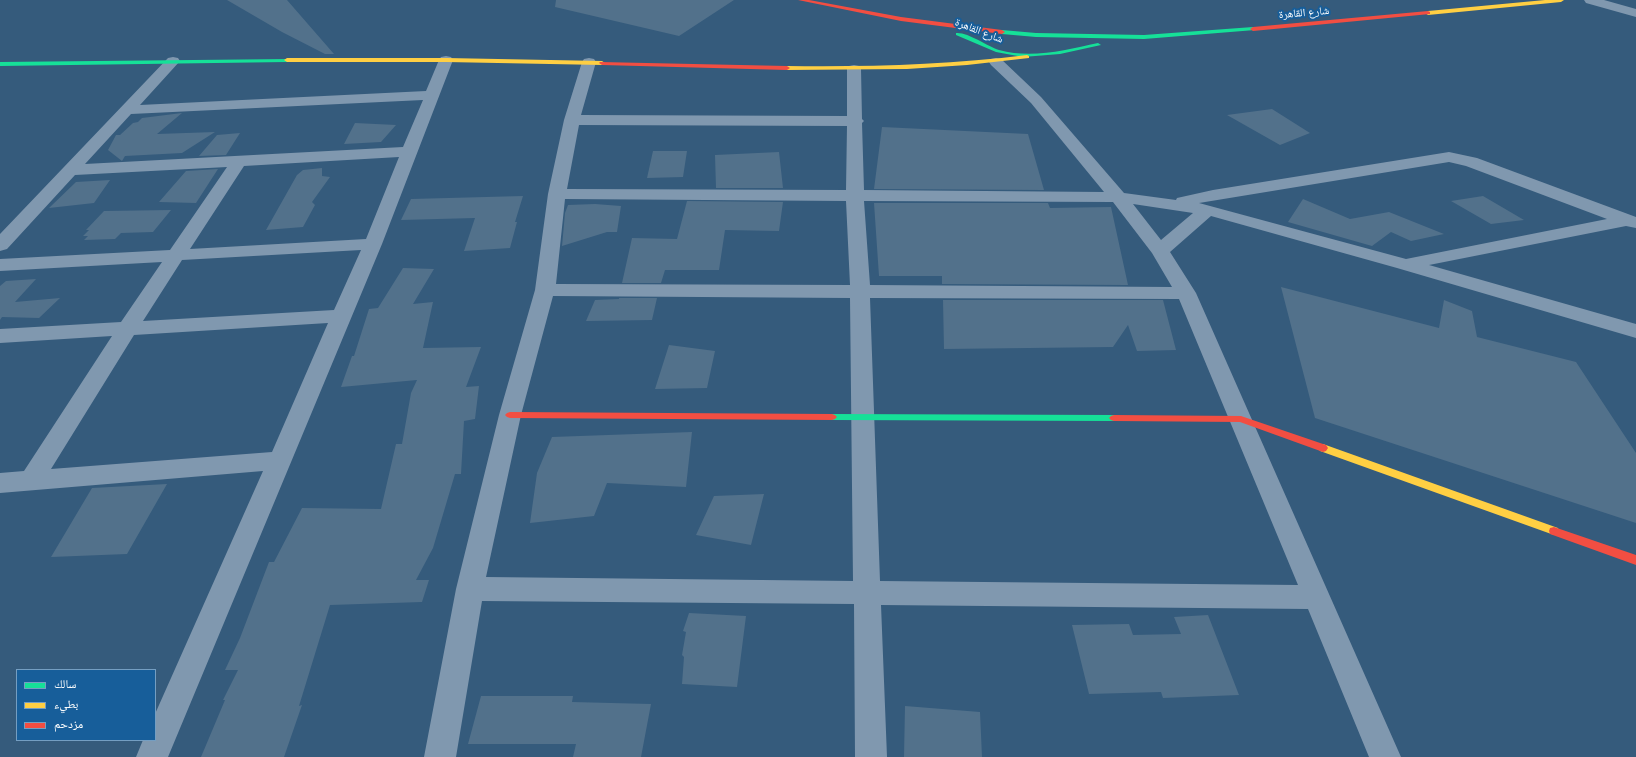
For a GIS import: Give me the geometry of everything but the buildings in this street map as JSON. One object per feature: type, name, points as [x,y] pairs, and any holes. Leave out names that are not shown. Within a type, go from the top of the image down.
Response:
[{"type":"main road","name":"شارع القاهرة","points":[[801,0],[901,19],[957,27],[1036,35],[1144,37],[1297,26],[1561,0]]},
{"type":"main road","name":"شارع القاهرة","points":[[901,19],[959,34],[991,54],[1004,53],[1027,58],[1046,56],[1144,37]]},
{"type":"main road","points":[[922,66],[991,54],[1016,33]]},
{"type":"main road","points":[[1036,35],[1046,39],[1055,47],[1053,52],[1046,56]]},
{"type":"main road","points":[[0,64],[321,59],[589,62],[854,69],[922,66],[946,62],[971,54],[991,54],[1027,58]]},
{"type":"main road","points":[[510,415],[1241,419],[1636,560]]},
{"type":"street","points":[[1590,0],[1636,13]]},
{"type":"street","points":[[991,54],[1036,100],[1118,197],[1160,251],[1186,293],[1385,757]]},
{"type":"street","points":[[152,757],[281,460],[372,244],[446,60]]},
{"type":"street","points":[[0,245],[174,61]]},
{"type":"street","points":[[440,757],[470,589],[510,415],[545,290],[557,194],[572,120],[589,62]]},
{"type":"street","points":[[854,69],[871,757]]},
{"type":"street","points":[[128,110],[431,95]]},
{"type":"street","points":[[572,120],[856,121]]},
{"type":"street","points":[[70,170],[409,152]]},
{"type":"street","points":[[1175,205],[1213,195],[1449,158],[1472,162],[1631,221]]},
{"type":"street","points":[[31,481],[127,329],[239,161]]},
{"type":"street","points":[[557,194],[1118,197],[1208,210],[1404,264],[1636,331]]},
{"type":"street","points":[[1160,251],[1208,210]]},
{"type":"street","points":[[1404,264],[1631,221]]},
{"type":"street","points":[[0,265],[372,244]]},
{"type":"street","points":[[545,290],[860,290],[1186,293]]},
{"type":"street","points":[[0,336],[341,316]]},
{"type":"street","points":[[0,483],[281,460]]},
{"type":"street","points":[[470,589],[1316,597]]},
{"type":"traffic: fast","points":[[1002,32],[1036,35],[1144,37],[1253,29]]},
{"type":"traffic: fast","points":[[958,34],[998,51],[1023,55],[1048,54],[1098,45]]},
{"type":"traffic: fast","points":[[0,64],[287,60]]},
{"type":"traffic: fast","points":[[832,417],[1114,418]]},
{"type":"traffic: slow","points":[[1428,13],[1561,0]]},
{"type":"traffic: slow","points":[[787,68],[937,66],[1027,57]]},
{"type":"traffic: slow","points":[[287,60],[446,60],[602,63]]},
{"type":"traffic: slow","points":[[1323,448],[1554,531]]},
{"type":"traffic: jam","points":[[801,0],[901,19],[1002,32]]},
{"type":"traffic: jam","points":[[1253,29],[1428,13]]},
{"type":"traffic: jam","points":[[602,63],[787,68]]},
{"type":"traffic: jam","points":[[510,415],[832,417]]},
{"type":"traffic: jam","points":[[1114,418],[1241,419],[1323,448]]},
{"type":"traffic: jam","points":[[1554,531],[1636,560]]}]
